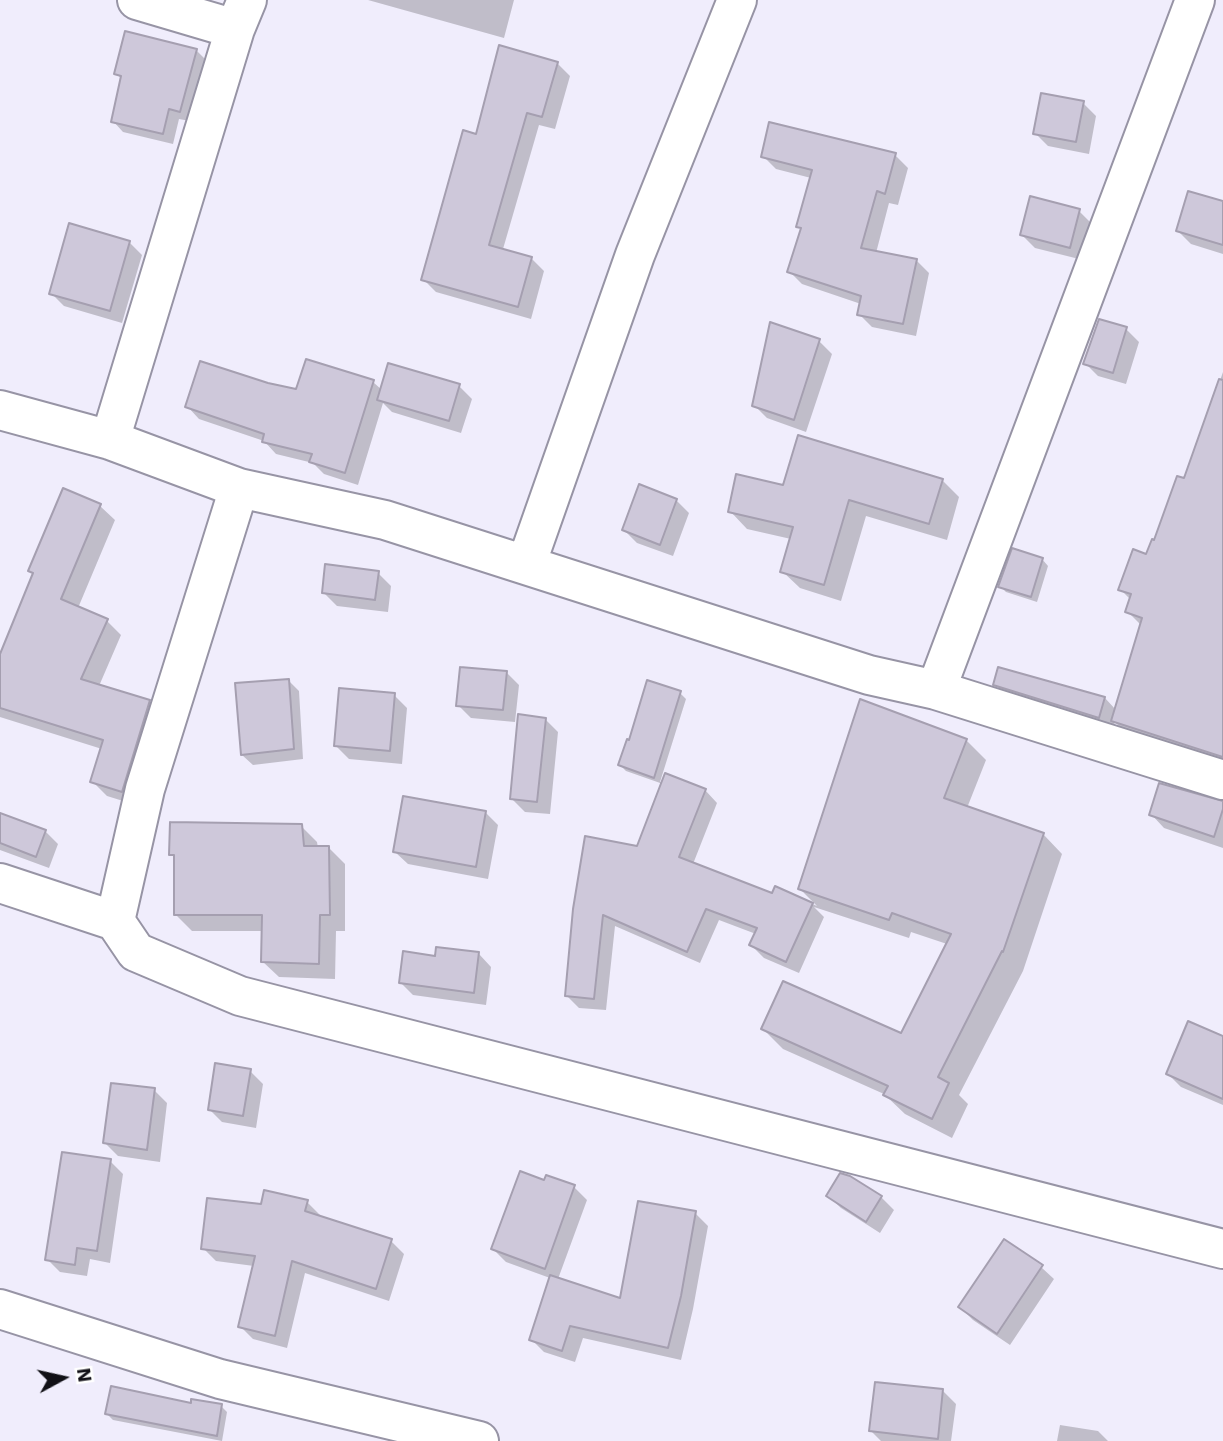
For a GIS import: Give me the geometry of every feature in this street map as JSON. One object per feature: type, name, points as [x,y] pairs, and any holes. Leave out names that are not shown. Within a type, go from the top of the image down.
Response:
[{"type":"street","points":[[110,440],[241,15],[137,0]]},
{"type":"street","points":[[526,565],[635,255],[737,0]]},
{"type":"street","points":[[936,690],[1195,0]]},
{"type":"street","points":[[0,410],[110,440],[239,488],[385,520],[869,675],[936,690],[1223,780]]},
{"type":"street","points":[[115,921],[145,789],[239,488]]},
{"type":"street","points":[[0,883],[115,921],[135,952],[240,996],[1223,1248]]},
{"type":"street","points":[[0,1309],[220,1378],[479,1441]]},
{"type":"building","points":[[125,31],[197,49],[180,112],[169,109],[163,134],[111,122],[121,76],[114,74]]},
{"type":"building","points":[[499,45],[558,62],[542,117],[527,113],[489,245],[532,257],[518,307],[421,280],[463,130],[476,134]]},
{"type":"building","points":[[1041,93],[1084,101],[1076,142],[1033,134]]},
{"type":"building","points":[[769,122],[896,153],[885,194],[877,191],[861,248],[917,259],[903,324],[857,315],[861,296],[787,272],[801,228],[796,227],[812,170],[761,157]]},
{"type":"building","points":[[1188,191],[1223,201],[1223,245],[1176,231]]},
{"type":"building","points":[[1030,196],[1080,209],[1070,248],[1020,235]]},
{"type":"building","points":[[69,223],[130,241],[110,311],[49,294]]},
{"type":"building","points":[[1099,319],[1127,327],[1113,373],[1083,364]]},
{"type":"building","points":[[770,322],[820,339],[794,420],[752,406]]},
{"type":"building","points":[[306,359],[374,380],[345,473],[309,462],[312,454],[262,442],[264,434],[185,407],[200,361],[296,389]]},
{"type":"building","points":[[388,363],[460,384],[449,421],[377,400]]},
{"type":"building","points":[[1219,379],[1223,380],[1223,757],[1111,721],[1142,618],[1125,612],[1131,594],[1118,590],[1133,549],[1146,554],[1152,539],[1154,540],[1177,476],[1184,478]]},
{"type":"building","points":[[798,435],[943,479],[929,524],[849,500],[824,585],[780,572],[793,527],[728,512],[736,474],[783,485]]},
{"type":"building","points":[[639,484],[677,499],[660,545],[622,530]]},
{"type":"building","points":[[63,488],[101,504],[61,599],[108,619],[81,679],[150,700],[122,792],[90,782],[103,740],[0,708],[0,654],[33,573],[28,571]]},
{"type":"building","points":[[1012,548],[1043,558],[1031,597],[998,587]]},
{"type":"building","points":[[325,564],[379,571],[375,600],[322,593]]},
{"type":"building","points":[[460,667],[507,671],[503,710],[456,706]]},
{"type":"building","points":[[998,667],[1105,697],[1099,718],[993,685]]},
{"type":"building","points":[[289,679],[294,749],[241,755],[235,683]]},
{"type":"building","points":[[647,680],[681,691],[654,778],[618,765],[627,739],[629,740]]},
{"type":"building","points":[[339,688],[395,693],[390,751],[334,746]]},
{"type":"building","points":[[860,699],[967,739],[944,798],[1044,833],[1003,952],[938,1077],[949,1083],[932,1119],[883,1095],[888,1086],[761,1029],[783,981],[901,1033],[951,934],[892,913],[889,920],[798,889]]},
{"type":"building","points":[[518,714],[546,718],[537,802],[510,799]]},
{"type":"building","points":[[665,773],[706,789],[679,857],[772,893],[775,886],[813,903],[786,962],[749,945],[757,928],[706,909],[687,952],[603,915],[594,999],[565,996],[573,909],[585,836],[637,846]]},
{"type":"building","points":[[1159,783],[1223,801],[1214,837],[1149,815]]},
{"type":"building","points":[[403,796],[486,811],[476,867],[393,852]]},
{"type":"building","points":[[0,813],[46,830],[36,857],[0,843]]},
{"type":"building","points":[[170,822],[302,824],[304,846],[329,846],[330,915],[320,915],[319,964],[261,962],[262,915],[174,915],[174,855],[169,855]]},
{"type":"building","points":[[436,947],[479,952],[474,993],[399,983],[403,951],[435,956]]},
{"type":"building","points":[[1188,1021],[1223,1036],[1223,1099],[1166,1074]]},
{"type":"building","points":[[215,1063],[251,1069],[243,1116],[208,1110]]},
{"type":"building","points":[[111,1083],[155,1088],[147,1150],[103,1143]]},
{"type":"building","points":[[62,1152],[111,1159],[97,1251],[77,1248],[75,1265],[45,1260]]},
{"type":"building","points":[[520,1171],[544,1180],[546,1175],[575,1185],[545,1269],[491,1249]]},
{"type":"building","points":[[840,1173],[850,1176],[882,1196],[866,1222],[826,1196]]},
{"type":"building","points":[[264,1190],[308,1200],[305,1211],[392,1239],[376,1289],[292,1261],[275,1336],[238,1327],[255,1256],[201,1249],[207,1198],[261,1204]]},
{"type":"building","points":[[638,1201],[696,1211],[681,1296],[668,1348],[570,1326],[562,1351],[529,1340],[550,1275],[620,1298]]},
{"type":"building","points":[[1004,1239],[1043,1265],[997,1334],[958,1307]]},
{"type":"building","points":[[875,1382],[943,1389],[938,1439],[869,1431]]},
{"type":"building","points":[[111,1386],[191,1403],[191,1399],[222,1404],[217,1436],[105,1414]]}]
